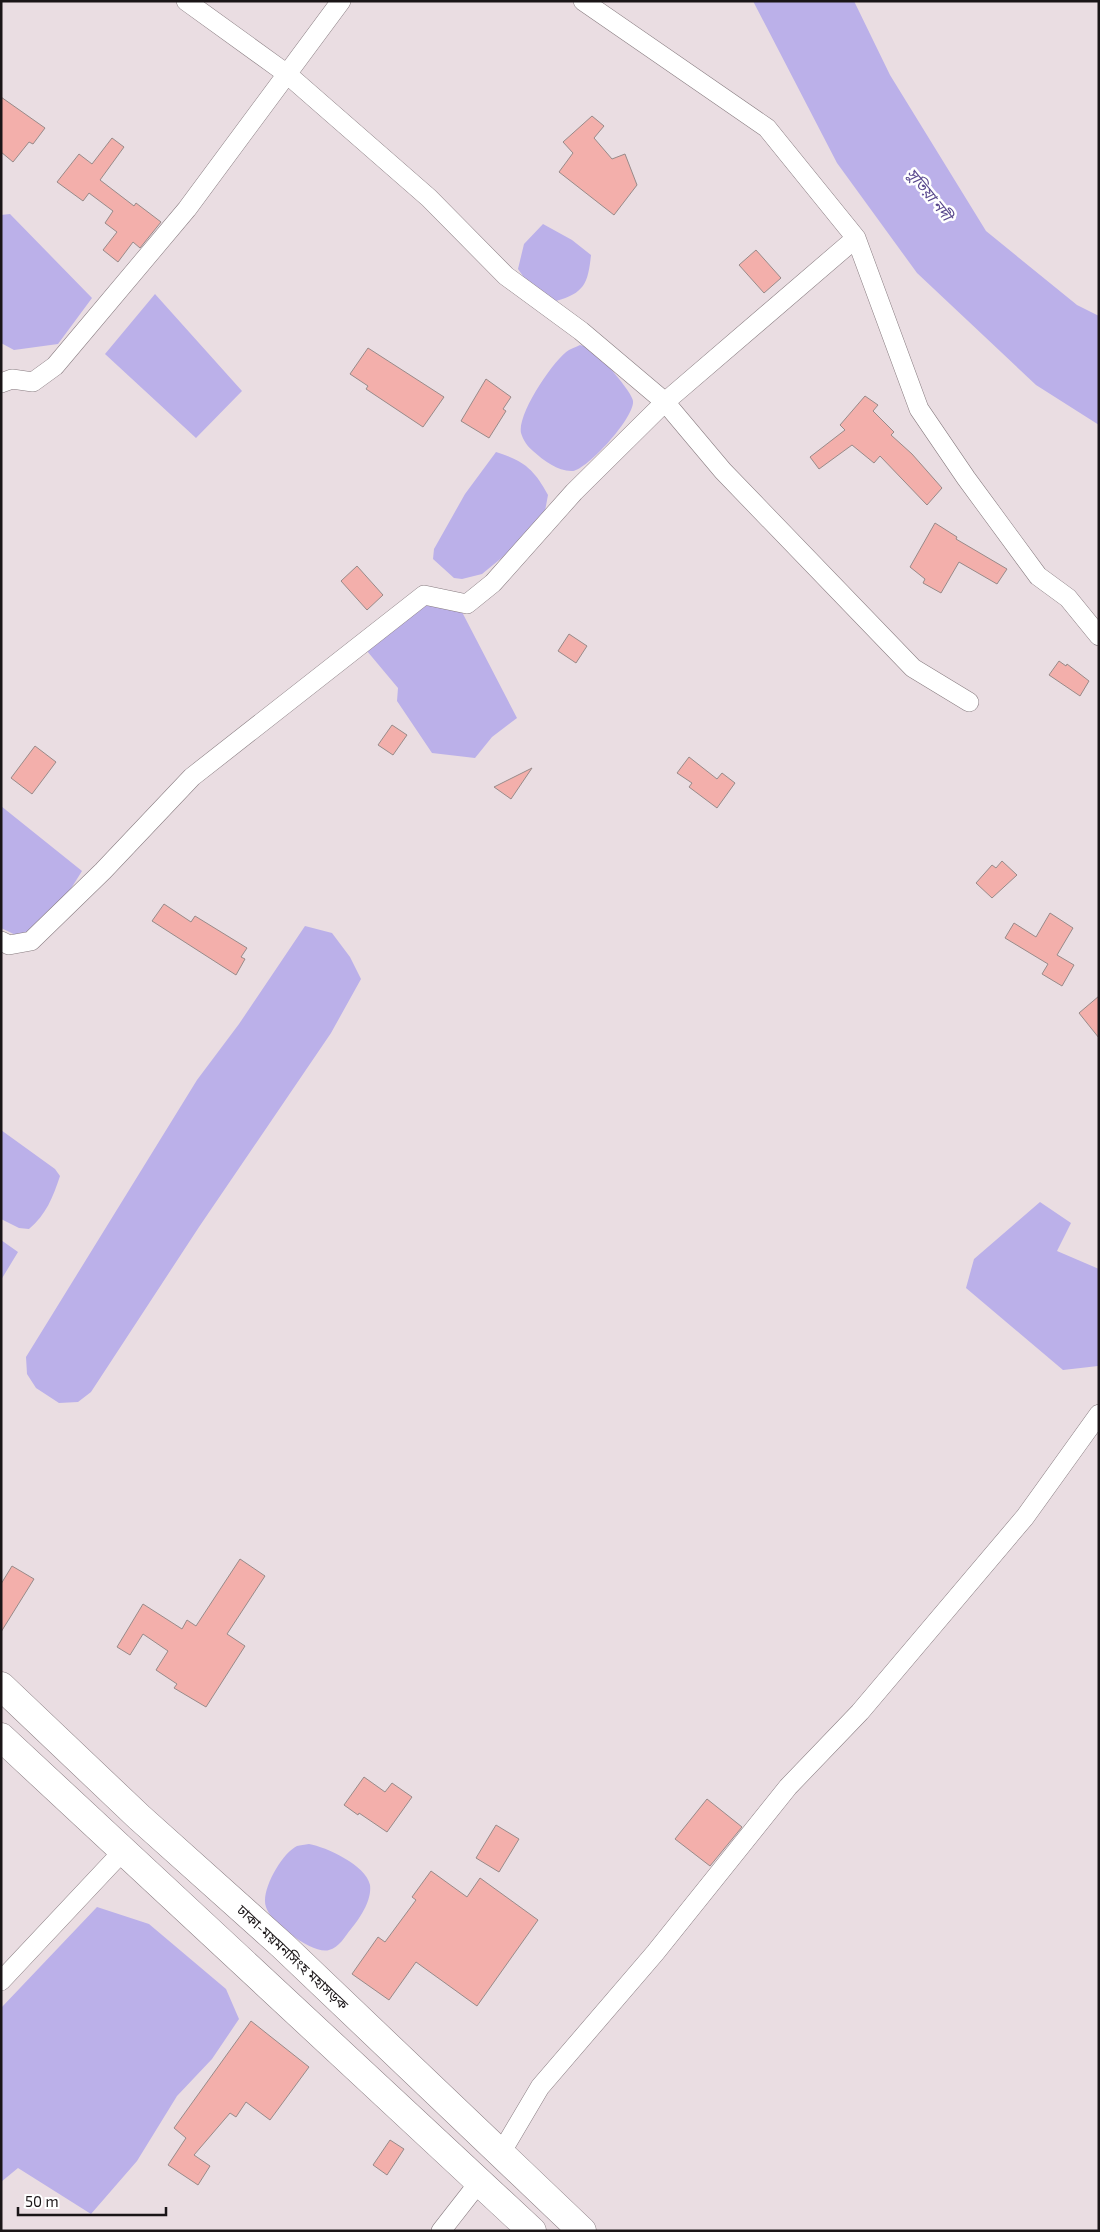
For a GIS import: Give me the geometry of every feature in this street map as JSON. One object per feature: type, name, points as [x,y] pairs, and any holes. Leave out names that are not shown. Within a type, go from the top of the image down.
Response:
[{"type":"highway","name":"ঢাকা-ময়মনসিংহ মহাসড়ক","points":[[1,1686],[139,1818],[283,1946],[582,2231]]},
{"type":"highway","points":[[1,1737],[532,2231]]},
{"type":"street","points":[[186,1],[287,74],[429,198],[506,276],[581,331],[664,402],[723,471],[913,668],[969,702]]},
{"type":"street","points":[[1,383],[12,379],[33,382],[55,366],[187,209],[341,1]]},
{"type":"street","points":[[583,1],[767,128],[856,238],[918,409],[1038,576],[1068,598],[1099,636]]},
{"type":"street","points":[[1,940],[9,945],[31,941],[103,871],[192,777],[424,595],[466,604],[493,583],[574,492],[664,402],[856,238]]},
{"type":"street","points":[[501,2153],[540,2087],[655,1953],[788,1787],[860,1712],[1025,1517],[1099,1414]]},
{"type":"street","points":[[1,1981],[124,1850]]},
{"type":"street","points":[[441,2231],[480,2181]]},
{"type":"water","name":"সুতিয়া নদী","points":[[753,1],[854,1],[890,75],[986,231],[1077,305],[1099,316],[1099,425],[1036,385],[917,273],[837,163]]},
{"type":"water","points":[[10,214],[92,298],[58,344],[14,350],[1,343],[1,215]]},
{"type":"water","points":[[543,224],[572,240],[591,255],[588,273],[583,286],[573,295],[556,301],[534,292],[518,269],[524,244]]},
{"type":"water","points":[[155,294],[242,391],[196,438],[105,354]]},
{"type":"water","points":[[580,345],[591,348],[601,357],[622,382],[633,401],[632,409],[619,430],[599,452],[580,468],[568,471],[552,465],[531,449],[522,436],[521,424],[530,401],[546,375],[562,355]]},
{"type":"water","points":[[496,452],[514,459],[533,472],[548,495],[545,511],[510,551],[482,574],[462,579],[454,578],[433,559],[434,549],[465,494]]},
{"type":"water","points":[[423,600],[462,612],[517,718],[492,737],[475,758],[432,753],[397,701],[398,688],[367,651]]},
{"type":"water","points":[[1,806],[82,871],[60,906],[22,938],[1,928]]},
{"type":"water","points":[[305,926],[332,933],[350,957],[361,979],[331,1033],[199,1227],[91,1392],[78,1402],[59,1403],[36,1388],[27,1374],[26,1357],[197,1080],[239,1024]]},
{"type":"water","points":[[1,1130],[55,1169],[60,1176],[48,1205],[40,1218],[29,1229],[19,1228],[1,1219]]},
{"type":"water","points":[[1040,1202],[1071,1223],[1057,1251],[1099,1269],[1098,1366],[1063,1370],[966,1288],[974,1259]]},
{"type":"water","points":[[1,1240],[18,1252],[1,1280]]},
{"type":"water","points":[[309,1844],[335,1853],[353,1864],[367,1878],[370,1885],[369,1897],[361,1914],[342,1941],[336,1947],[329,1950],[313,1948],[303,1943],[283,1929],[266,1907],[266,1892],[279,1864],[297,1846]]},
{"type":"water","points":[[97,1907],[149,1924],[226,1989],[239,2019],[212,2059],[177,2096],[137,2161],[91,2214],[18,2168],[1,2182],[1,2008]]},
{"type":"building","points":[[1,97],[45,128],[33,144],[29,142],[13,162],[1,152]]},
{"type":"building","points":[[592,116],[604,126],[594,138],[612,159],[625,154],[637,185],[614,215],[559,172],[573,153],[563,142]]},
{"type":"building","points":[[112,138],[124,147],[100,180],[134,206],[136,203],[161,222],[140,248],[133,242],[118,262],[103,250],[117,232],[105,223],[113,211],[89,193],[83,201],[57,182],[79,154],[92,164]]},
{"type":"building","points":[[756,250],[781,278],[764,293],[739,265]]},
{"type":"building","points":[[368,348],[444,397],[423,427],[366,389],[368,386],[350,374]]},
{"type":"building","points":[[486,379],[511,397],[503,409],[506,411],[489,438],[461,421]]},
{"type":"building","points":[[865,396],[878,405],[873,411],[894,432],[891,435],[912,454],[942,488],[927,505],[880,456],[874,463],[852,445],[819,469],[810,457],[845,430],[840,425]]},
{"type":"building","points":[[935,523],[957,537],[956,539],[1007,569],[997,584],[959,562],[941,593],[923,583],[925,579],[910,567]]},
{"type":"building","points":[[357,566],[383,595],[367,610],[341,581]]},
{"type":"building","points":[[569,634],[587,646],[576,663],[558,651]]},
{"type":"building","points":[[1059,661],[1066,666],[1067,664],[1089,681],[1080,696],[1049,675]]},
{"type":"building","points":[[392,725],[407,735],[393,755],[378,745]]},
{"type":"building","points":[[35,746],[56,762],[32,794],[11,778]]},
{"type":"building","points":[[689,757],[717,779],[722,773],[735,783],[717,808],[689,787],[692,783],[677,773]]},
{"type":"building","points":[[532,768],[511,799],[494,787]]},
{"type":"building","points":[[1002,861],[1017,875],[992,898],[976,883],[992,865],[996,868]]},
{"type":"building","points":[[164,904],[191,922],[195,916],[247,948],[241,957],[245,959],[236,975],[152,921]]},
{"type":"building","points":[[1050,913],[1073,928],[1057,955],[1074,965],[1062,986],[1042,974],[1048,964],[1005,938],[1014,923],[1036,937]]},
{"type":"building","points":[[1099,996],[1099,1038],[1079,1013]]},
{"type":"building","points":[[240,1559],[265,1576],[227,1634],[245,1646],[206,1707],[174,1688],[177,1684],[156,1670],[168,1651],[143,1634],[130,1655],[117,1647],[143,1604],[182,1629],[187,1620],[196,1626]]},
{"type":"building","points":[[12,1566],[34,1579],[1,1632],[1,1584]]},
{"type":"building","points":[[364,1777],[385,1792],[392,1783],[412,1797],[387,1832],[344,1805]]},
{"type":"building","points":[[707,1799],[742,1827],[710,1866],[675,1839]]},
{"type":"building","points":[[496,1825],[519,1839],[499,1872],[476,1858]]},
{"type":"building","points":[[431,1871],[467,1897],[480,1878],[538,1920],[477,2006],[416,1962],[389,2000],[352,1974],[378,1937],[385,1942],[416,1900],[412,1897]]},
{"type":"building","points":[[251,2021],[309,2067],[270,2120],[246,2102],[236,2117],[230,2113],[194,2155],[210,2166],[198,2185],[168,2165],[186,2138],[174,2128]]},
{"type":"building","points":[[390,2140],[404,2149],[387,2175],[373,2165]]}]
